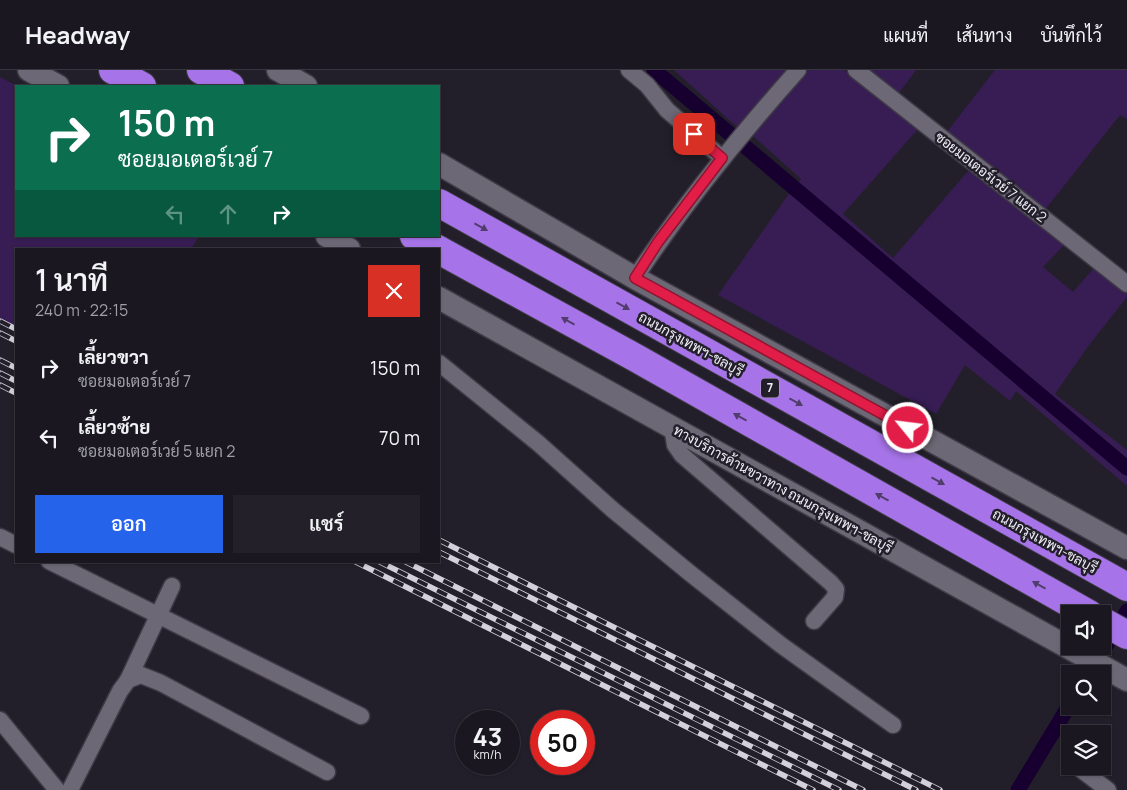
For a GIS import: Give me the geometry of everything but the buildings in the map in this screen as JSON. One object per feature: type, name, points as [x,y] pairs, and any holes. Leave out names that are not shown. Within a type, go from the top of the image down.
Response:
[{"type":"highway","points":[[112,70],[140,85]]},
{"type":"highway","points":[[201,70],[228,85]]},
{"type":"highway","name":"ถนนกรุงเทพฯ-ชลบุรี","points":[[440,204],[1127,587]]},
{"type":"highway","points":[[416,237],[436,248]]},
{"type":"highway","points":[[440,250],[645,363],[1073,605]]},
{"type":"highway","points":[[1111,626],[1127,635]]},
{"type":"main road","points":[[29,70],[56,85]]},
{"type":"main road","points":[[278,70],[304,85]]},
{"type":"main road","points":[[440,165],[635,278],[1125,546]]},
{"type":"main road","name":"ทางบริการด้านขวาทาง ถนนกรุงเทพฯ-ชลบุรี","points":[[440,299],[1121,677]]},
{"type":"street","points":[[629,70],[647,85],[667,110],[724,155]]},
{"type":"street","points":[[635,278],[658,242],[724,155],[798,70]]},
{"type":"street","name":"ซอยมอเตอร์เวย์ 7 แยก 2","points":[[856,70],[1127,284]]},
{"type":"street","points":[[440,364],[538,443],[613,510],[691,574],[781,645],[893,725]]},
{"type":"street","points":[[672,428],[675,445],[682,455],[836,589],[836,596],[814,621]]},
{"type":"street","points":[[0,538],[15,545]]},
{"type":"street","points":[[53,563],[361,716]]},
{"type":"street","points":[[70,790],[120,691],[128,680],[172,586]]},
{"type":"street","points":[[128,680],[141,675],[148,677],[327,772]]},
{"type":"street","points":[[0,720],[57,790]]},
{"type":"street","points":[[1088,775],[1108,790]]},
{"type":"shaded area","points":[[674,70],[789,70],[737,127]]},
{"type":"shaded area","points":[[809,70],[844,70],[918,129],[843,214],[893,258],[970,169],[1066,243],[1043,267],[1073,292],[1094,268],[1127,294],[1127,297],[1089,345],[1055,394],[1127,450],[1127,486],[1016,391],[1010,401],[965,365],[936,414],[718,295],[801,179],[753,136]]},
{"type":"shaded area","points":[[867,70],[916,70],[898,94]]},
{"type":"shaded area","points":[[995,70],[1127,70],[1127,119],[1120,115],[1044,211],[946,133]]},
{"type":"shaded area","points":[[0,77],[15,85],[15,237],[198,237],[192,248],[15,248],[15,330],[0,322]]},
{"type":"waterway","points":[[654,70],[1127,468]]},
{"type":"waterway","points":[[1094,665],[1127,611]]},
{"type":"waterway","points":[[1018,790],[1063,715]]},
{"type":"railway","points":[[0,321],[15,328]]},
{"type":"railway","points":[[0,333],[15,340]]},
{"type":"railway","points":[[0,360],[15,368]]},
{"type":"railway","points":[[0,373],[15,380]]},
{"type":"railway","points":[[0,385],[15,392]]},
{"type":"railway","points":[[440,540],[940,790]]},
{"type":"railway","points":[[440,552],[916,790]]},
{"type":"railway","points":[[358,563],[813,790]]},
{"type":"railway","points":[[382,563],[839,790]]},
{"type":"railway","points":[[408,563],[863,790]]},
{"type":"route","points":[[694,134],[722,158],[658,242],[635,278],[908,428]]}]
